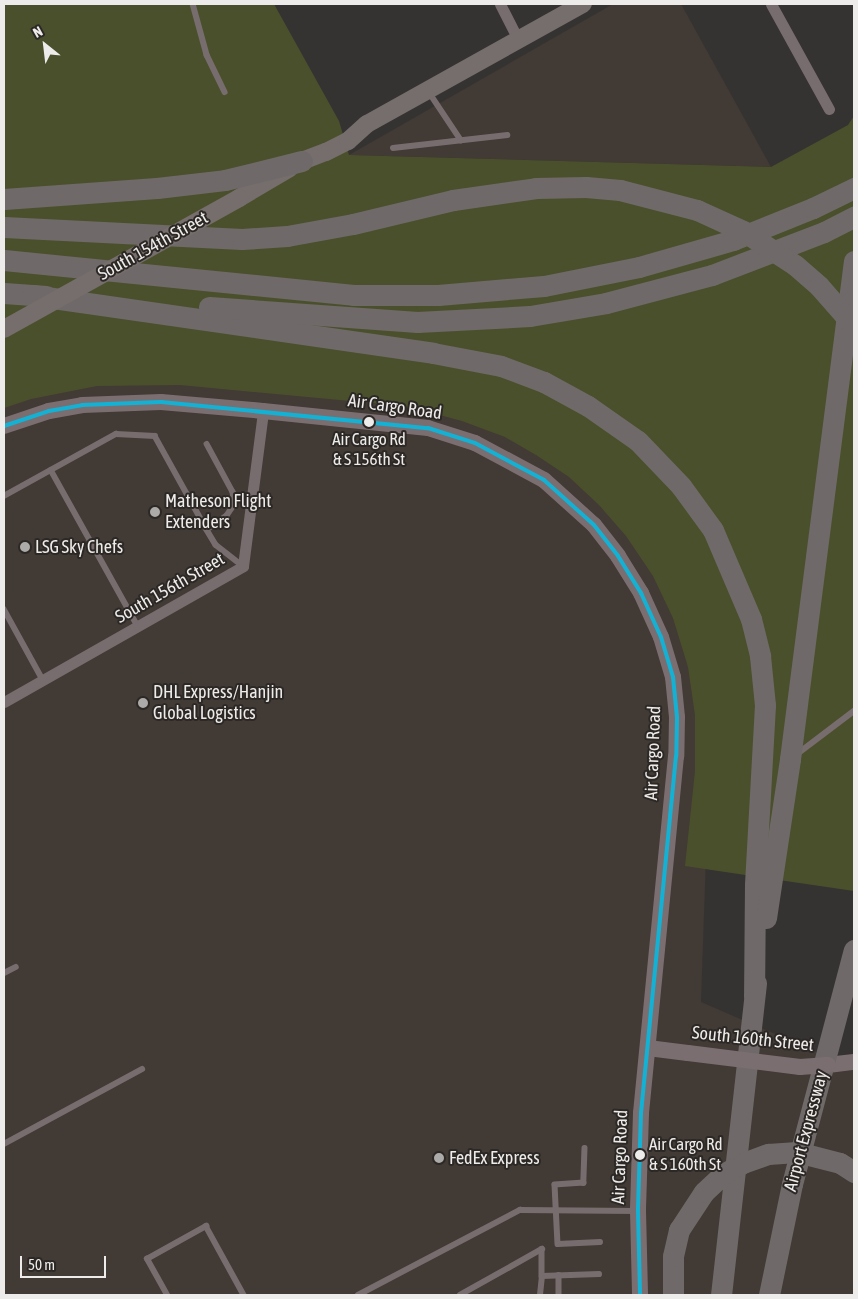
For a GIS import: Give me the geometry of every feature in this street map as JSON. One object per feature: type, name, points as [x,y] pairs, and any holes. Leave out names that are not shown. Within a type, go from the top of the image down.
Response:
[{"type":"highway","points":[[4,200],[157,188],[225,180],[302,161]]},
{"type":"highway","points":[[4,227],[242,239],[287,236],[353,224],[453,200],[536,188],[586,187],[620,190],[697,210],[743,231],[795,264],[819,286],[854,326]]},
{"type":"highway","points":[[4,260],[353,295],[438,295],[544,286],[639,266],[733,240],[814,208],[854,188]]},
{"type":"highway","points":[[32,295],[417,322],[530,316],[606,303],[712,275],[824,232],[854,217]]},
{"type":"highway","points":[[721,1295],[754,996],[790,759],[854,261]]},
{"type":"highway","points":[[4,292],[434,353],[501,366],[544,382],[579,401],[638,441],[681,486],[713,530],[751,619],[760,656],[764,705],[755,885],[754,996]]},
{"type":"highway","name":"Airport Expressway","points":[[769,1295],[792,1184],[853,960]]},
{"type":"highway","points":[[673,1295],[673,1256],[679,1230],[704,1192],[723,1174],[742,1163],[768,1154],[798,1152],[847,1167]]},
{"type":"main road","name":"South 154th Street","points":[[4,330],[239,198],[302,161],[345,130],[367,124],[583,4]]},
{"type":"street","points":[[500,4],[518,39]]},
{"type":"street","points":[[771,4],[829,109]]},
{"type":"street","name":"Air Cargo Road","points":[[4,426],[49,411],[82,405],[162,402],[428,428],[475,443],[544,480],[594,525],[618,556],[641,593],[661,637],[673,677],[677,717],[676,756],[641,1112],[638,1210],[640,1295]]},
{"type":"street","name":"South 156th Street","points":[[4,702],[243,566],[263,411]]},
{"type":"street","name":"South 160th Street","points":[[648,1048],[800,1067],[849,1063]]},
{"type":"lane","points":[[193,4],[207,55],[224,92]]},
{"type":"lane","points":[[428,90],[461,140]]},
{"type":"lane","points":[[393,148],[506,135]]},
{"type":"lane","points":[[4,496],[116,434],[154,436],[216,545],[243,566]]},
{"type":"lane","points":[[207,444],[233,492],[236,504],[227,516],[207,530]]},
{"type":"lane","points":[[51,470],[138,626]]},
{"type":"lane","points":[[4,609],[42,680]]},
{"type":"lane","points":[[790,759],[854,711]]},
{"type":"lane","points":[[4,973],[16,966]]},
{"type":"lane","points":[[4,1144],[142,1069]]},
{"type":"lane","points":[[585,1148],[584,1183],[555,1185],[558,1244],[600,1242]]},
{"type":"lane","points":[[358,1295],[520,1210],[638,1210]]},
{"type":"lane","points":[[167,1295],[147,1259],[206,1226],[244,1295]]},
{"type":"lane","points":[[460,1295],[542,1249],[540,1295]]},
{"type":"lane","points":[[542,1276],[600,1274]]},
{"type":"lane","points":[[559,1275],[559,1295]]},
{"type":"shaded area","points":[[613,4],[681,4],[771,167],[349,155]]},
{"type":"shaded area","points":[[104,369],[474,405],[582,466],[663,551],[712,681],[701,1002],[854,1068],[854,1295],[4,1295],[4,380]]},
{"type":"green space","points":[[4,4],[274,4],[339,121],[349,155],[771,167],[848,125],[854,116],[854,891],[685,866],[695,771],[695,715],[688,667],[673,618],[653,576],[626,536],[599,505],[569,477],[505,437],[462,421],[393,405],[180,385],[97,386],[31,399],[4,408]]},
{"type":"transit line","points":[[4,426],[49,411],[82,405],[161,402],[428,428],[475,443],[544,480],[594,525],[618,556],[641,593],[661,637],[673,677],[677,717],[676,756],[641,1113],[638,1211],[640,1295]]},
{"type":"place","name":"Air Cargo Rd & S 156th St","points":[[369,422]]},
{"type":"place","name":"Matheson Flight Extenders","points":[[155,512]]},
{"type":"place","name":"LSG Sky Chefs","points":[[25,547]]},
{"type":"place","name":"DHL Express/Hanjin Global Logistics","points":[[143,703]]},
{"type":"place","name":"Air Cargo Rd & S 160th St","points":[[640,1155]]},
{"type":"place","name":"FedEx Express","points":[[439,1158]]}]
